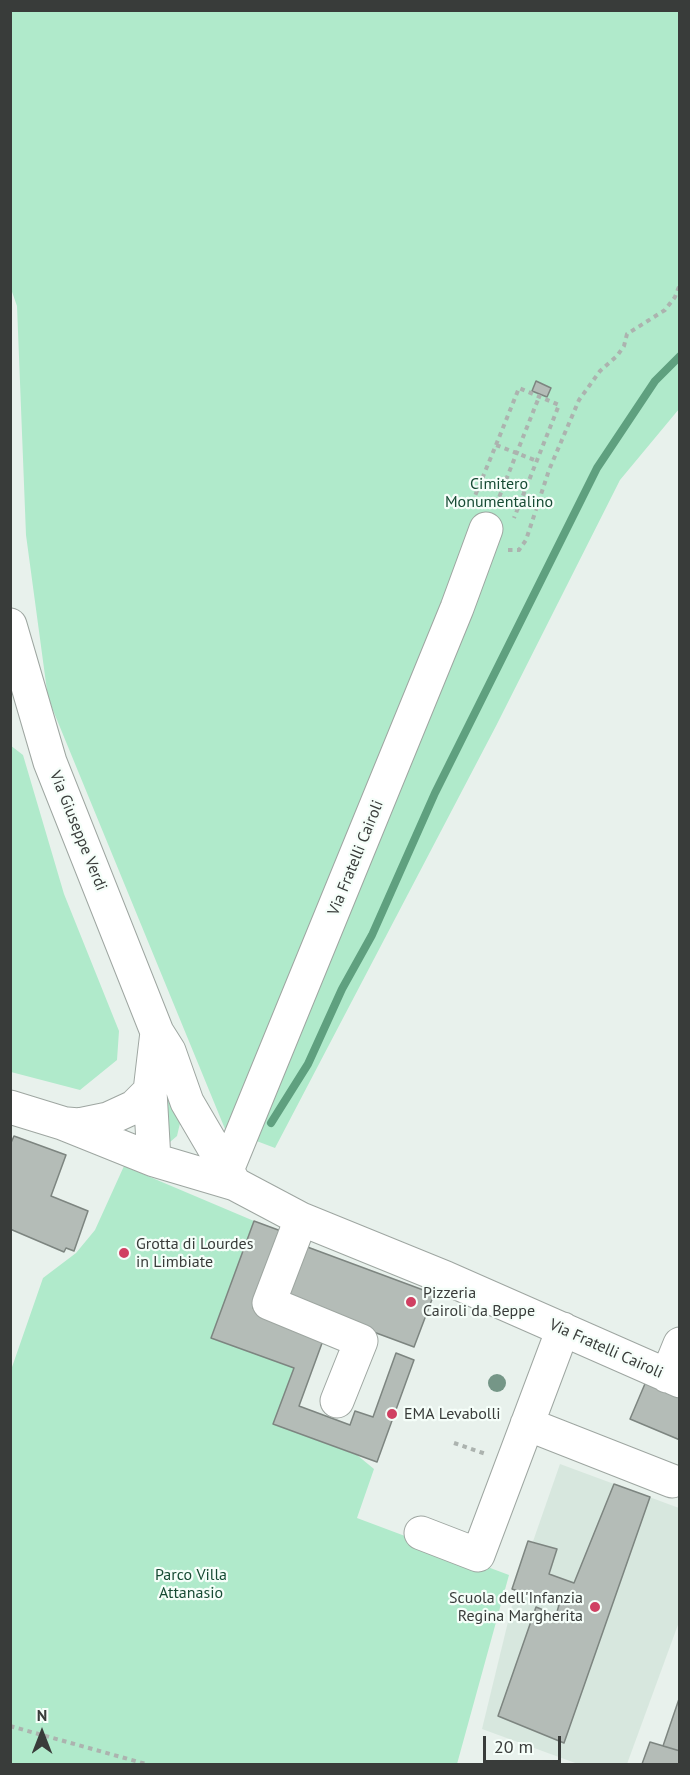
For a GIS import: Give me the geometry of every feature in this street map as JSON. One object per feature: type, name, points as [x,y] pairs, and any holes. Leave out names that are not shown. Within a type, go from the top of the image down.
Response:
[{"type":"street","name":"Via Fratelli Cairoli","points":[[231,1177],[486,529]]},
{"type":"street","name":"Via Giuseppe Verdi","points":[[10,625],[50,762],[157,1032],[169,1051],[188,1102],[231,1177]]},
{"type":"street","name":"Via Giuseppe Verdi","points":[[157,1032],[150,1091],[154,1160],[167,1160],[175,1156],[185,1143],[190,1119],[188,1102]]},
{"type":"street","points":[[10,1107],[62,1123],[79,1125],[108,1119],[134,1107],[150,1091]]},
{"type":"street","name":"Via Fratelli Cairoli","points":[[62,1123],[154,1160],[231,1177],[301,1219],[562,1329],[673,1379]]},
{"type":"street","points":[[301,1219],[269,1303],[361,1341],[337,1401]]},
{"type":"street","points":[[421,1533],[478,1555],[562,1329]]},
{"type":"street","points":[[673,1379],[680,1344]]},
{"type":"street","points":[[527,1424],[672,1481]]},
{"type":"path","points":[[486,529],[510,527],[560,405],[519,388],[469,511],[486,529],[510,551],[519,550],[526,540],[549,470],[579,400],[600,371],[617,356],[624,346],[627,334],[665,310],[675,297],[680,284]]},
{"type":"path","points":[[486,529],[539,397]]},
{"type":"path","points":[[496,445],[537,461]]},
{"type":"path","points":[[10,1726],[146,1764]]},
{"type":"shaded area","name":"Scuola dell'Infanzia Regina Margherita","points":[[560,1464],[679,1508],[679,1622],[627,1764],[578,1764],[482,1729],[515,1593]]},
{"type":"green space","name":"Cimitero Monumentalino","points":[[11,11],[679,11],[679,409],[620,480],[496,726],[275,1148],[225,1129],[48,698],[26,535],[17,306],[11,289]]},
{"type":"green space","points":[[10,745],[23,755],[64,894],[119,1031],[117,1060],[80,1090],[11,1072]]},
{"type":"green space","points":[[170,1092],[181,1119],[177,1136],[170,1142],[163,1141],[166,1093]]},
{"type":"green space","name":"Parco Villa Attanasio","points":[[124,1166],[254,1221],[211,1338],[294,1368],[273,1424],[357,1455],[374,1469],[357,1518],[509,1575],[457,1764],[11,1764],[11,1370],[43,1278],[76,1253],[95,1230]]},
{"type":"building","points":[[536,381],[551,388],[547,397],[532,391]]},
{"type":"building","points":[[14,1136],[66,1155],[51,1196],[88,1211],[74,1251],[66,1248],[64,1252],[10,1229],[10,1145]]},
{"type":"building","points":[[254,1221],[281,1231],[253,1308],[325,1335],[299,1406],[350,1425],[355,1411],[373,1417],[396,1353],[414,1360],[377,1462],[273,1424],[294,1368],[211,1338]]},
{"type":"building","points":[[302,1245],[434,1294],[414,1347],[282,1298]]},
{"type":"building","points":[[647,1379],[680,1393],[680,1440],[630,1419]]},
{"type":"building","points":[[614,1484],[650,1497],[564,1743],[498,1716],[536,1607],[556,1615],[559,1605],[512,1589],[528,1541],[557,1549],[549,1574],[574,1583]]},
{"type":"building","points":[[680,1696],[680,1751],[663,1746]]},
{"type":"building","points":[[650,1742],[680,1751],[680,1764],[642,1764]]},
{"type":"waterway","points":[[271,1123],[308,1064],[342,989],[372,935],[435,793],[597,468],[655,381],[680,356]]},
{"type":"place","name":"Grotta di Lourdes in Limbiate","points":[[124,1253]]},
{"type":"place","name":"Pizzeria Cairoli da Beppe","points":[[411,1302]]},
{"type":"place","name":"EMA Levabolli","points":[[392,1414]]},
{"type":"place","name":"Scuola dell'Infanzia Regina Margherita","points":[[595,1607]]}]
